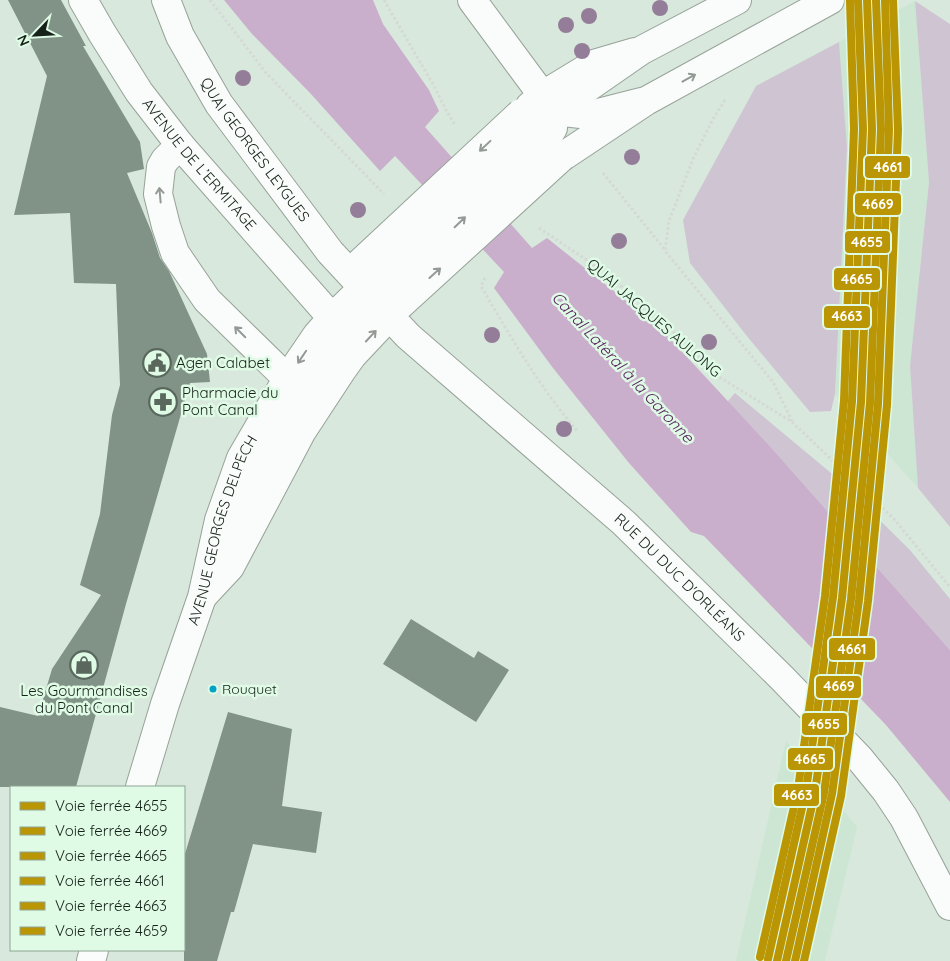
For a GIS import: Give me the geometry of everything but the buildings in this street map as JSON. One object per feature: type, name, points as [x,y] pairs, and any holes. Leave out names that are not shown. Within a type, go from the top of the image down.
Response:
[{"type":"main road","name":"AVENUE DE L’ERMITAGE","points":[[83,0],[139,92],[180,146],[334,320]]},
{"type":"main road","name":"QUAI GEORGES LEYGUES","points":[[166,0],[180,36],[219,104],[371,287]]},
{"type":"main road","points":[[472,0],[544,124]]},
{"type":"main road","points":[[202,597],[230,567],[302,431],[352,356],[371,287],[516,142],[544,124],[642,50],[737,0]]},
{"type":"main road","points":[[544,124],[646,101],[830,0]]},
{"type":"main road","points":[[371,287],[544,124],[646,101]]},
{"type":"main road","points":[[180,146],[165,160],[161,167],[158,194],[175,253],[207,300],[297,388],[286,428],[251,496],[241,545]]},
{"type":"main road","name":"AVENUE GEORGES DELPECH","points":[[140,786],[165,704],[202,597],[219,520],[240,458],[297,388],[317,335],[371,287]]},
{"type":"main road","name":"RUE DU DUC D'ORLÉANS","points":[[371,287],[408,336],[624,523],[782,678],[860,759],[886,791],[904,818],[950,906]]},
{"type":"path","points":[[210,0],[267,74],[386,196]]},
{"type":"path","points":[[384,0],[456,126]]},
{"type":"path","points":[[665,251],[669,220],[712,119],[728,95]]},
{"type":"path","points":[[602,171],[773,382],[792,422]]},
{"type":"path","name":"QUAI JACQUES AULONG","points":[[534,224],[606,272],[680,338],[716,375],[792,422],[894,519],[950,586]]},
{"type":"path","points":[[487,274],[481,286],[512,339],[578,433]]},
{"type":"shaded area","points":[[915,1],[929,182],[910,366],[918,488],[835,394],[847,148],[839,42]]},
{"type":"shaded area","points":[[915,1],[950,24],[950,527],[918,488],[910,366],[929,182]]},
{"type":"shaded area","points":[[839,42],[847,148],[835,394],[831,411],[810,412],[746,335],[690,263],[683,220],[756,86]]},
{"type":"shaded area","points":[[735,393],[837,478],[910,550],[950,599],[950,650],[777,454],[727,402]]},
{"type":"shaded area","points":[[786,741],[857,827],[825,961],[736,961]]},
{"type":"water","name":"Canal Latéral à la Garonne","points":[[224,0],[373,0],[383,24],[429,90],[439,111],[425,127],[532,248],[547,238],[659,327],[777,454],[950,650],[950,802],[886,725],[704,536],[691,532],[629,463],[553,368],[494,288],[504,272],[395,156],[380,171],[311,94],[252,34]]},
{"type":"rail line","name":"4665","points":[[768,959],[806,790],[833,597],[852,401],[863,129],[858,0]]},
{"type":"rail line","name":"4655","points":[[777,961],[815,792],[842,598],[861,402],[872,129],[867,0]]},
{"type":"rail line","name":"4669","points":[[786,961],[824,793],[851,599],[870,403],[881,129],[876,0]]},
{"type":"rail line","name":"4661","points":[[795,961],[832,794],[859,600],[878,404],[889,130],[885,0]]},
{"type":"rail line","name":"4659","points":[[804,961],[841,796],[868,601],[887,405],[898,130],[893,0]]},
{"type":"rail line","name":"4663","points":[[760,957],[798,789],[825,596],[844,401],[854,129],[850,1]]},
{"type":"place","name":"Agen Calabet","points":[[157,363]]},
{"type":"place","name":"Pharmacie du Pont Canal","points":[[163,402]]},
{"type":"place","name":"Les Gourmandises du Pont Canal","points":[[84,665]]},
{"type":"place","name":"Rouquet","points":[[213,689]]}]
